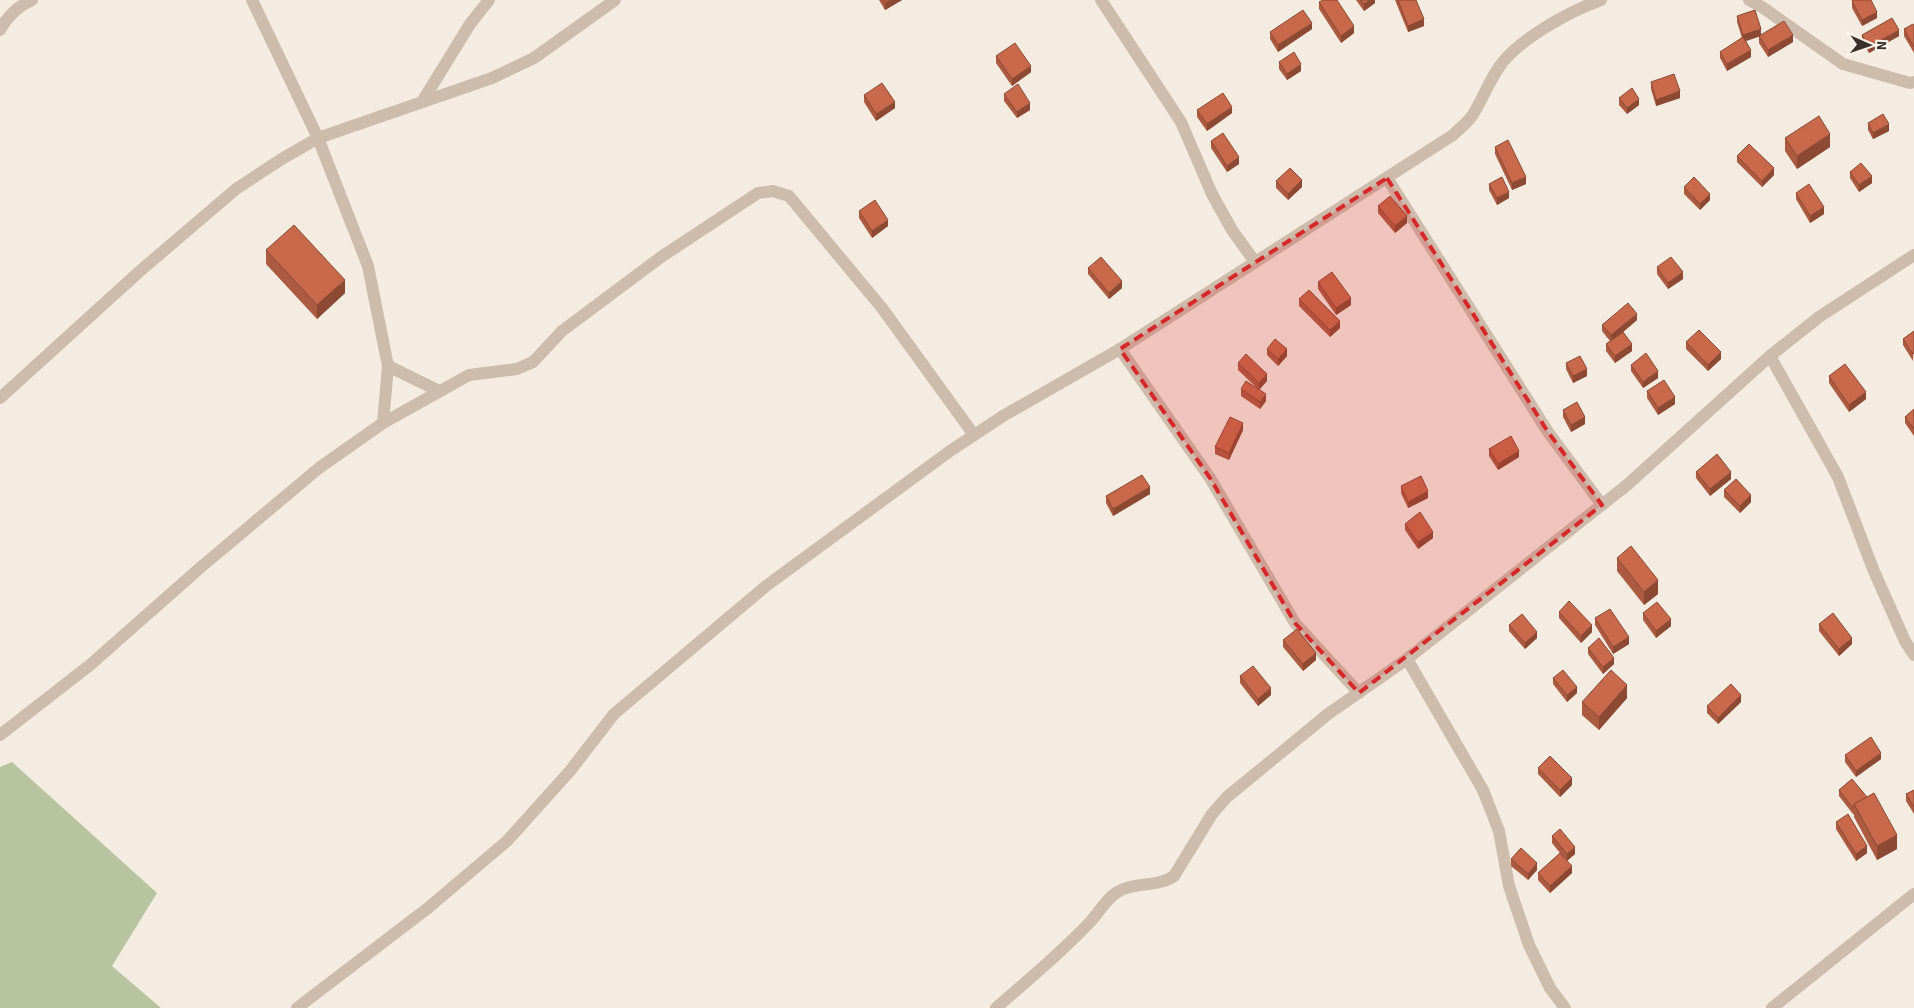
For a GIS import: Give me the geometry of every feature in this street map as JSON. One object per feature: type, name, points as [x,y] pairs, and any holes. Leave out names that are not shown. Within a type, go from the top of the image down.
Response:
[{"type":"street","points":[[0,30],[6,20],[24,3],[32,0]]},
{"type":"street","points":[[252,0],[318,138],[368,266],[388,366],[382,423]]},
{"type":"street","points":[[422,102],[470,24],[489,0]]},
{"type":"street","points":[[0,398],[140,271],[236,189],[280,160],[318,138],[492,78],[534,58],[615,0]]},
{"type":"street","points":[[1101,0],[1181,122],[1212,194],[1232,230],[1255,262]]},
{"type":"street","points":[[297,1008],[428,908],[507,841],[570,771],[614,714],[766,586],[1003,416],[1120,349],[1453,136],[1471,117],[1487,86],[1503,62],[1530,39],[1574,10],[1601,0]]},
{"type":"street","points":[[1748,0],[1762,7],[1843,64],[1910,83],[1914,82]]},
{"type":"street","points":[[1387,178],[1548,432],[1602,505]]},
{"type":"street","points":[[0,735],[90,665],[201,566],[319,468],[382,423],[469,374],[517,370],[533,362],[562,331],[661,257],[758,193],[773,191],[789,196],[876,301],[974,435]]},
{"type":"street","points":[[996,1008],[1037,973],[1091,921],[1114,894],[1124,888],[1166,881],[1174,876],[1212,814],[1227,797],[1328,714],[1407,659],[1602,505],[1770,356],[1819,316],[1914,255]]},
{"type":"street","points":[[1120,349],[1210,478],[1295,623],[1359,693]]},
{"type":"street","points":[[1770,356],[1838,476],[1873,568],[1905,641],[1914,655]]},
{"type":"street","points":[[388,366],[439,391]]},
{"type":"street","points":[[1407,659],[1483,790],[1499,831],[1509,886],[1530,945],[1550,988],[1564,1008]]},
{"type":"street","points":[[1772,1008],[1914,894]]},
{"type":"highlighted area","points":[[1387,178],[1548,432],[1602,505],[1359,693],[1295,623],[1210,478],[1120,349]]},
{"type":"green space","points":[[12,762],[157,893],[112,966],[161,1008],[0,1008],[0,767]]},
{"type":"building","points":[[1323,0],[1337,0],[1354,26],[1341,36],[1319,2]]},
{"type":"building","points":[[1361,0],[1370,0],[1364,4]]},
{"type":"building","points":[[1398,0],[1416,0],[1424,19],[1408,26]]},
{"type":"building","points":[[1853,0],[1871,0],[1877,12],[1862,20]]},
{"type":"building","points":[[1303,10],[1312,23],[1278,45],[1270,32]]},
{"type":"building","points":[[1755,10],[1761,29],[1743,35],[1737,16]]},
{"type":"building","points":[[1892,18],[1899,30],[1869,47],[1862,35]]},
{"type":"building","points":[[1784,21],[1793,35],[1768,50],[1759,36]]},
{"type":"building","points":[[1913,24],[1914,26],[1914,47],[1904,29]]},
{"type":"building","points":[[1743,37],[1751,50],[1727,64],[1720,52]]},
{"type":"building","points":[[1015,43],[1031,66],[1012,79],[996,56]]},
{"type":"building","points":[[1294,52],[1301,64],[1287,74],[1279,62]]},
{"type":"building","points":[[1674,74],[1680,91],[1656,100],[1651,82]]},
{"type":"building","points":[[882,83],[895,102],[876,114],[864,95]]},
{"type":"building","points":[[1018,84],[1030,103],[1017,112],[1004,94]]},
{"type":"building","points":[[1632,88],[1639,99],[1627,108],[1619,98]]},
{"type":"building","points":[[1223,93],[1232,107],[1207,124],[1197,110]]},
{"type":"building","points":[[1883,114],[1889,124],[1873,133],[1868,123]]},
{"type":"building","points":[[1819,116],[1830,134],[1797,156],[1785,138]]},
{"type":"building","points":[[1223,133],[1239,157],[1227,166],[1211,141]]},
{"type":"building","points":[[1508,140],[1526,177],[1512,183],[1495,147]]},
{"type":"building","points":[[1749,144],[1774,168],[1762,181],[1737,156]]},
{"type":"building","points":[[1861,163],[1872,176],[1859,185],[1850,172]]},
{"type":"building","points":[[1290,168],[1302,180],[1288,194],[1276,181]]},
{"type":"building","points":[[1502,177],[1509,192],[1497,198],[1489,184]]},
{"type":"building","points":[[1694,177],[1710,194],[1700,204],[1684,187]]},
{"type":"building","points":[[1809,184],[1824,207],[1810,216],[1796,193]]},
{"type":"building","points":[[1390,196],[1407,216],[1395,226],[1378,206]]},
{"type":"building","points":[[875,200],[888,220],[872,231],[859,211]]},
{"type":"building","points":[[294,225],[345,280],[317,305],[266,250]]},
{"type":"building","points":[[1101,257],[1122,281],[1109,293],[1088,268]]},
{"type":"building","points":[[1671,257],[1683,272],[1668,283],[1657,267]]},
{"type":"building","points":[[1332,272],[1351,298],[1336,308],[1318,282]]},
{"type":"building","points":[[1309,290],[1340,321],[1330,330],[1299,299]]},
{"type":"building","points":[[1628,303],[1637,314],[1611,335],[1602,325]]},
{"type":"building","points":[[1699,330],[1721,352],[1708,365],[1686,342]]},
{"type":"building","points":[[1914,331],[1914,353],[1913,354],[1903,339]]},
{"type":"building","points":[[1623,332],[1632,344],[1615,356],[1606,344]]},
{"type":"building","points":[[1275,339],[1287,349],[1278,359],[1267,349]]},
{"type":"building","points":[[1646,353],[1658,371],[1643,382],[1631,365]]},
{"type":"building","points":[[1246,354],[1267,374],[1259,383],[1238,363]]},
{"type":"building","points":[[1580,356],[1587,369],[1573,376],[1566,363]]},
{"type":"building","points":[[1845,364],[1866,392],[1849,405],[1829,376]]},
{"type":"building","points":[[1664,380],[1675,397],[1658,408],[1647,391]]},
{"type":"building","points":[[1246,381],[1266,394],[1260,402],[1241,389]]},
{"type":"building","points":[[1577,402],[1585,417],[1571,425],[1563,410]]},
{"type":"building","points":[[1914,409],[1914,429],[1905,417]]},
{"type":"building","points":[[1230,417],[1243,423],[1229,453],[1215,447]]},
{"type":"building","points":[[1511,436],[1519,451],[1498,464],[1489,449]]},
{"type":"building","points":[[1717,454],[1731,472],[1710,489],[1696,472]]},
{"type":"building","points":[[1142,475],[1150,487],[1113,509],[1106,496]]},
{"type":"building","points":[[1421,476],[1428,491],[1408,502],[1401,486]]},
{"type":"building","points":[[1736,479],[1751,495],[1740,506],[1724,490]]},
{"type":"building","points":[[1420,512],[1433,532],[1418,542],[1405,524]]},
{"type":"building","points":[[1631,546],[1658,580],[1644,592],[1617,558]]},
{"type":"building","points":[[1569,601],[1592,625],[1581,636],[1559,612]]},
{"type":"building","points":[[1657,602],[1671,619],[1656,631],[1643,613]]},
{"type":"building","points":[[1610,609],[1629,637],[1613,647],[1595,618]]},
{"type":"building","points":[[1833,613],[1852,638],[1839,649],[1819,624]]},
{"type":"building","points":[[1522,614],[1537,632],[1525,643],[1509,625]]},
{"type":"building","points":[[1297,629],[1316,653],[1303,664],[1283,640]]},
{"type":"building","points":[[1599,638],[1614,658],[1603,667],[1588,648]]},
{"type":"building","points":[[1253,666],[1271,688],[1258,699],[1240,676]]},
{"type":"building","points":[[1563,670],[1577,687],[1567,695],[1553,678]]},
{"type":"building","points":[[1611,670],[1627,685],[1599,717],[1582,702]]},
{"type":"building","points":[[1731,684],[1741,695],[1718,718],[1707,706]]},
{"type":"building","points":[[1871,737],[1881,753],[1856,771],[1845,755]]},
{"type":"building","points":[[1550,756],[1572,778],[1560,790],[1538,768]]},
{"type":"building","points":[[1852,779],[1867,797],[1854,804],[1853,808],[1839,790]]},
{"type":"building","points":[[1914,790],[1914,807],[1906,794]]},
{"type":"building","points":[[1874,793],[1897,835],[1877,846],[1854,804]]},
{"type":"building","points":[[1848,814],[1867,846],[1856,854],[1836,822]]},
{"type":"building","points":[[1560,829],[1575,847],[1567,854],[1552,836]]},
{"type":"building","points":[[1521,848],[1537,863],[1528,874],[1511,859]]},
{"type":"building","points":[[1560,853],[1572,866],[1550,886],[1538,873]]}]
